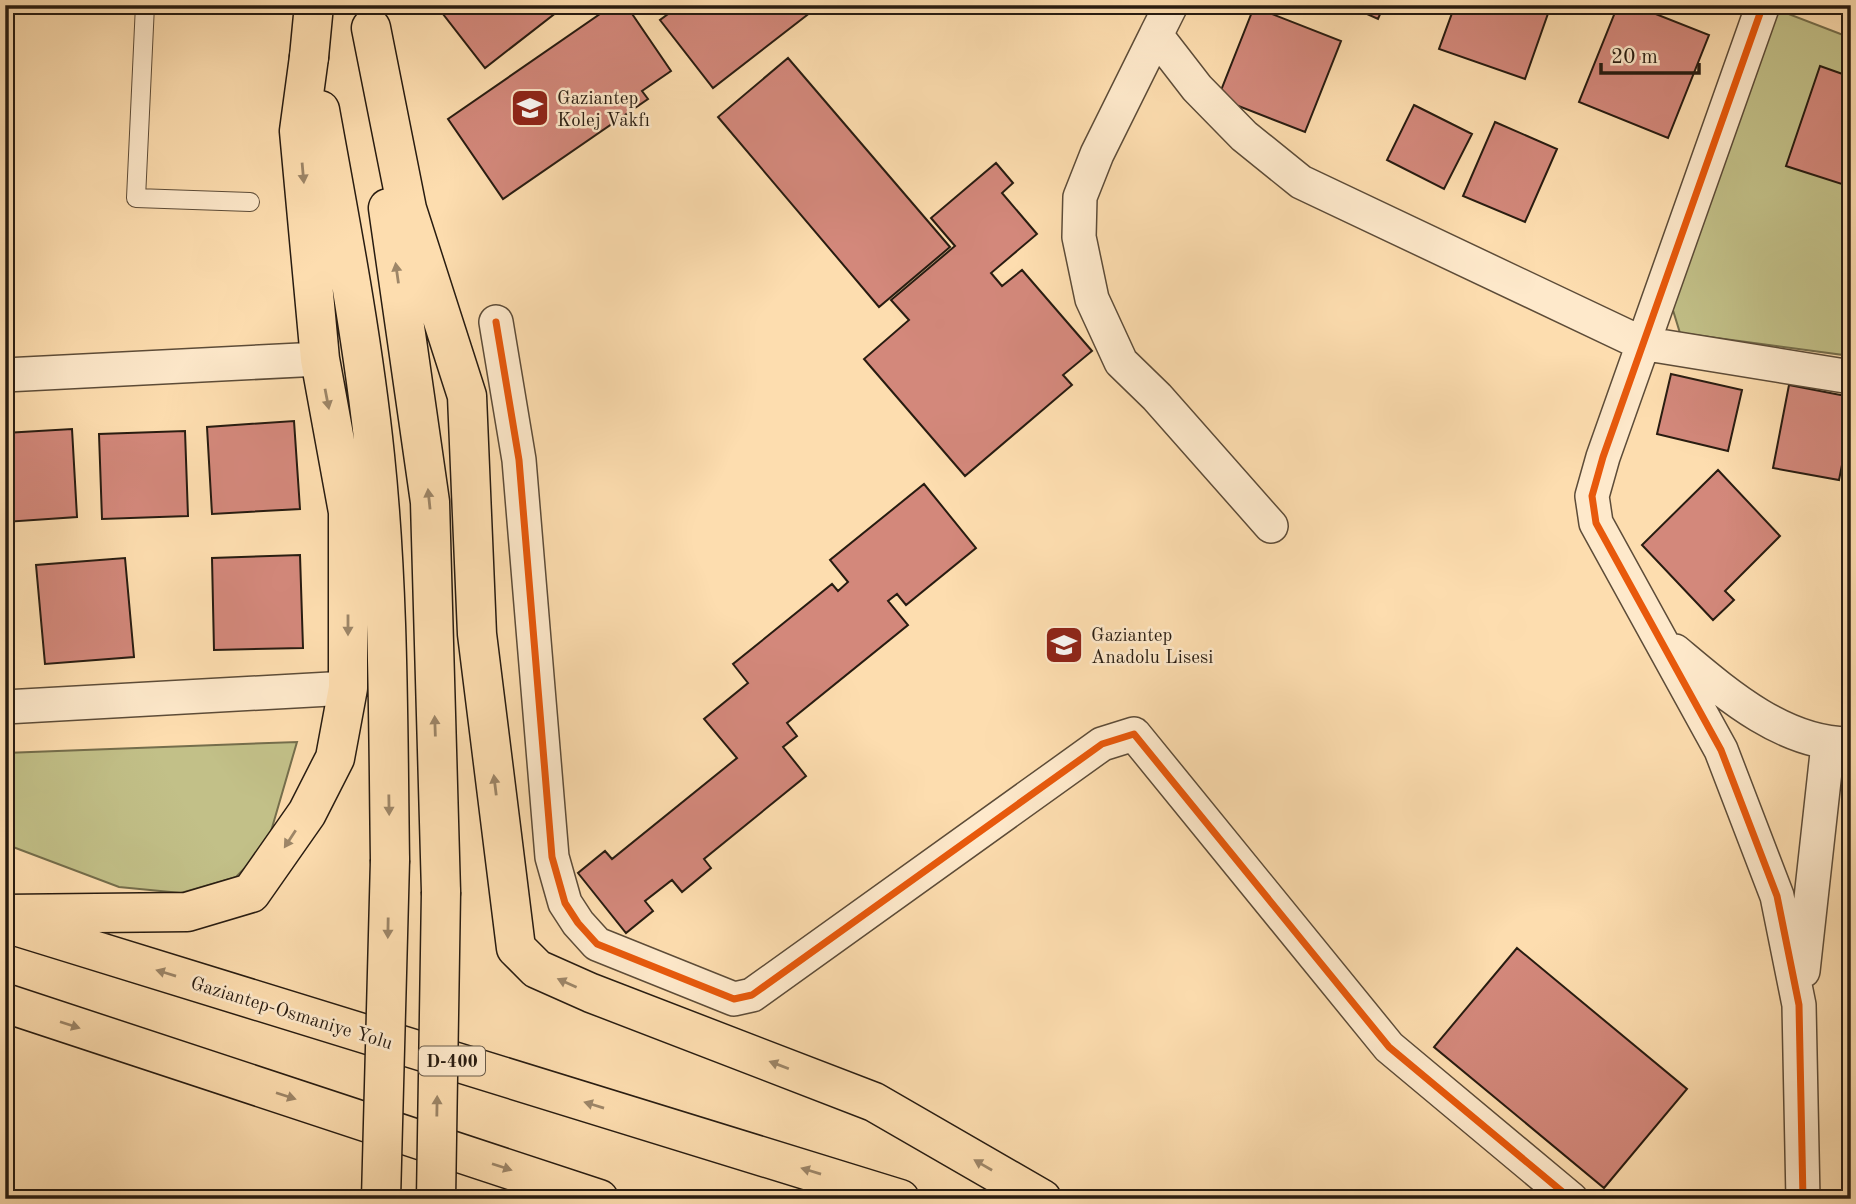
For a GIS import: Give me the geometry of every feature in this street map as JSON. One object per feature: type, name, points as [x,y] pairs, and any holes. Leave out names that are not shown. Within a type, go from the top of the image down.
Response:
[{"type":"main road","points":[[5,914],[187,912],[251,893],[307,813],[335,758],[348,688],[348,512],[320,359],[299,131],[314,5]]},
{"type":"main road","points":[[371,16],[389,217],[430,502],[441,892],[436,1199]]},
{"type":"main road","points":[[371,16],[407,209],[467,396],[477,634],[516,948],[537,969],[591,993],[874,1102],[1042,1199]]},
{"type":"main road","points":[[309,57],[347,258],[375,457],[387,655],[390,860],[381,1199]]},
{"type":"main road","name":"Gaziantep-Osmaniye Yolu","points":[[5,922],[900,1199]]},
{"type":"main road","points":[[5,1003],[599,1199]]},
{"type":"street","points":[[1171,5],[1097,154],[1080,197],[1079,237],[1092,299],[1121,362],[1157,397],[1271,526]]},
{"type":"street","points":[[1763,5],[1641,343],[1592,496],[1595,523],[1721,750],[1777,896],[1799,1004]]},
{"type":"street","points":[[1156,35],[1197,88],[1244,136],[1301,182],[1641,343],[1851,377]]},
{"type":"street","points":[[495,322],[519,460],[552,857],[565,903],[597,944],[734,999],[752,995],[1102,744],[1134,734],[1389,1047],[1571,1199]]},
{"type":"street","points":[[5,375],[320,359]]},
{"type":"street","points":[[1662,640],[1748,711],[1839,744],[1799,1004],[1803,1199]]},
{"type":"street","points":[[5,707],[348,688]]},
{"type":"lane","points":[[145,5],[135,198],[250,202]]},
{"type":"shaded area","points":[[1778,10],[1851,38],[1851,356],[1680,333],[1672,307]]},
{"type":"shaded area","points":[[297,742],[267,845],[236,877],[181,893],[119,887],[5,844],[5,753]]},
{"type":"building","points":[[436,5],[566,5],[485,68]]},
{"type":"building","points":[[613,5],[626,5],[671,71],[642,91],[648,99],[503,199],[448,119]]},
{"type":"building","points":[[667,5],[820,5],[713,88],[660,20],[672,11]]},
{"type":"building","points":[[1347,5],[1384,5],[1378,19]]},
{"type":"building","points":[[1455,5],[1551,5],[1525,79],[1439,49]]},
{"type":"building","points":[[1618,5],[1633,5],[1709,35],[1668,138],[1579,102]]},
{"type":"building","points":[[1254,7],[1341,41],[1305,132],[1218,98]]},
{"type":"building","points":[[788,58],[950,247],[879,307],[718,117]]},
{"type":"building","points":[[1820,66],[1851,77],[1851,187],[1786,166]]},
{"type":"building","points":[[1414,105],[1472,134],[1444,189],[1387,160]]},
{"type":"building","points":[[1495,122],[1557,149],[1525,222],[1463,196]]},
{"type":"building","points":[[996,163],[1013,183],[1002,193],[1037,234],[991,273],[1002,286],[1022,270],[1092,351],[1063,375],[1072,385],[965,476],[864,359],[909,320],[891,300],[955,246],[931,218]]},
{"type":"building","points":[[1671,374],[1742,390],[1728,451],[1657,434]]},
{"type":"building","points":[[1789,385],[1851,397],[1851,420],[1839,480],[1773,468]]},
{"type":"building","points":[[294,421],[300,509],[212,514],[207,427]]},
{"type":"building","points":[[72,429],[77,517],[5,522],[5,433]]},
{"type":"building","points":[[185,431],[188,516],[102,519],[99,434]]},
{"type":"building","points":[[1718,470],[1780,536],[1725,591],[1734,600],[1713,620],[1642,545]]},
{"type":"building","points":[[924,484],[976,548],[906,605],[897,594],[888,601],[908,625],[787,723],[797,736],[783,747],[806,776],[704,859],[711,868],[682,892],[672,880],[645,901],[653,911],[626,933],[578,873],[605,851],[612,859],[737,758],[704,719],[748,683],[733,664],[832,584],[838,591],[848,582],[830,560]]},
{"type":"building","points":[[300,555],[303,648],[214,650],[212,558]]},
{"type":"building","points":[[125,558],[134,657],[45,664],[36,565]]},
{"type":"building","points":[[1517,948],[1687,1089],[1604,1188],[1434,1047]]},
{"type":"cycle path","points":[[1763,5],[1603,457],[1592,496],[1596,523],[1721,750],[1777,896],[1799,1005],[1803,1199]]},
{"type":"cycle path","points":[[496,322],[519,460],[552,857],[565,903],[597,944],[734,999],[752,995],[1102,744],[1134,734],[1389,1047],[1571,1199]]},
{"type":"place","name":"Gaziantep Kolej Vakfı","points":[[530,108]]},
{"type":"place","name":"Gaziantep Anadolu Lisesi","points":[[1064,645]]}]
